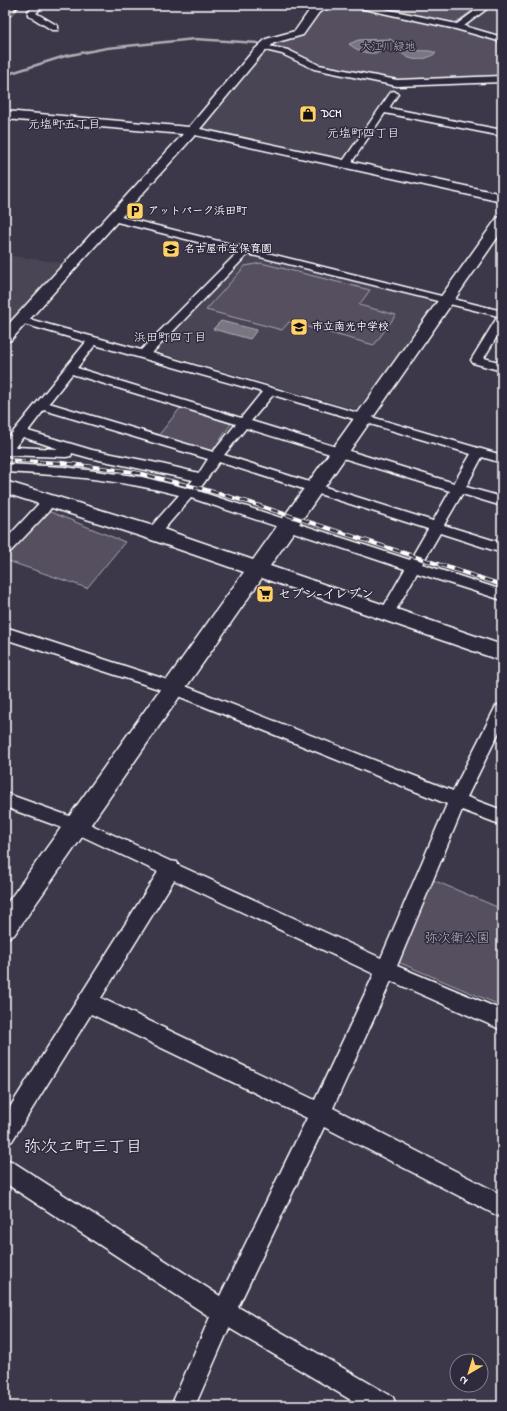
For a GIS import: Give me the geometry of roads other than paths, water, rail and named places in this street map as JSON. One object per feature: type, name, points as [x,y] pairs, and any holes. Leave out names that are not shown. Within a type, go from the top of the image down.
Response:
[{"type":"street","points":[[40,5],[31,13],[55,28]]},
{"type":"street","points":[[5,337],[192,130],[264,47],[270,41],[299,33],[312,8],[328,5]]},
{"type":"street","points":[[355,5],[458,27],[502,40]]},
{"type":"street","points":[[458,27],[488,5]]},
{"type":"street","points":[[264,47],[285,52],[318,67],[397,83],[502,79]]},
{"type":"street","points":[[346,164],[394,94]]},
{"type":"street","points":[[384,110],[502,133]]},
{"type":"street","points":[[5,115],[192,130],[502,198]]},
{"type":"street","points":[[113,218],[502,314]]},
{"type":"street","points":[[5,927],[502,221]]},
{"type":"street","points":[[144,354],[246,250]]},
{"type":"street","points":[[502,318],[477,360],[502,367]]},
{"type":"street","points":[[21,320],[270,390],[502,459]]},
{"type":"street","points":[[5,451],[93,340]]},
{"type":"street","points":[[70,369],[244,422],[339,454],[502,502]]},
{"type":"street","points":[[153,533],[202,478],[216,457],[270,390]]},
{"type":"street","points":[[42,405],[216,457],[502,548]]},
{"type":"street","points":[[19,432],[90,454],[157,467],[202,478]]},
{"type":"street","points":[[5,451],[90,454]]},
{"type":"street","points":[[387,613],[459,490],[479,452]]},
{"type":"street","points":[[5,468],[64,470],[142,482],[189,493],[502,595]]},
{"type":"street","points":[[5,487],[153,533],[502,653]]},
{"type":"street","points":[[5,549],[49,501]]},
{"type":"street","points":[[5,633],[174,688],[502,818]]},
{"type":"street","points":[[183,1406],[224,1312],[320,1113],[386,970],[457,800],[502,710]]},
{"type":"street","points":[[5,800],[77,826],[171,868],[386,970],[502,1020]]},
{"type":"street","points":[[5,1134],[171,868]]},
{"type":"street","points":[[88,1002],[320,1113],[502,1207]]},
{"type":"street","points":[[5,1170],[224,1312],[384,1406]]},
{"type":"waterway","points":[[5,75],[65,56],[107,48],[195,39],[258,43]]},
{"type":"railway","points":[[5,8],[8,5]]},
{"type":"railway","points":[[5,20],[20,5]]},
{"type":"railway","points":[[5,460],[63,463],[134,472],[203,489],[248,502],[502,585]]},
{"type":"place","name":"DCM","points":[[308,114]]},
{"type":"place","name":"アットパーク浜田町","points":[[135,211]]},
{"type":"place","name":"名古屋市宝保育園","points":[[171,249]]},
{"type":"place","name":"市立南光中学校","points":[[299,327]]},
{"type":"place","name":"セブン-イレブン","points":[[265,594]]},
{"type":"district","name":"元塩町五丁目","points":[[64,125]]},
{"type":"district","name":"元塩町四丁目","points":[[363,134]]},
{"type":"district","name":"浜田町四丁目","points":[[170,338]]},
{"type":"district","name":"弥次ヱ町三丁目","points":[[83,1147]]},
{"type":"park label","name":"大江川緑地","points":[[388,47]]},
{"type":"park label","name":"弥次衛公園","points":[[457,938]]}]
